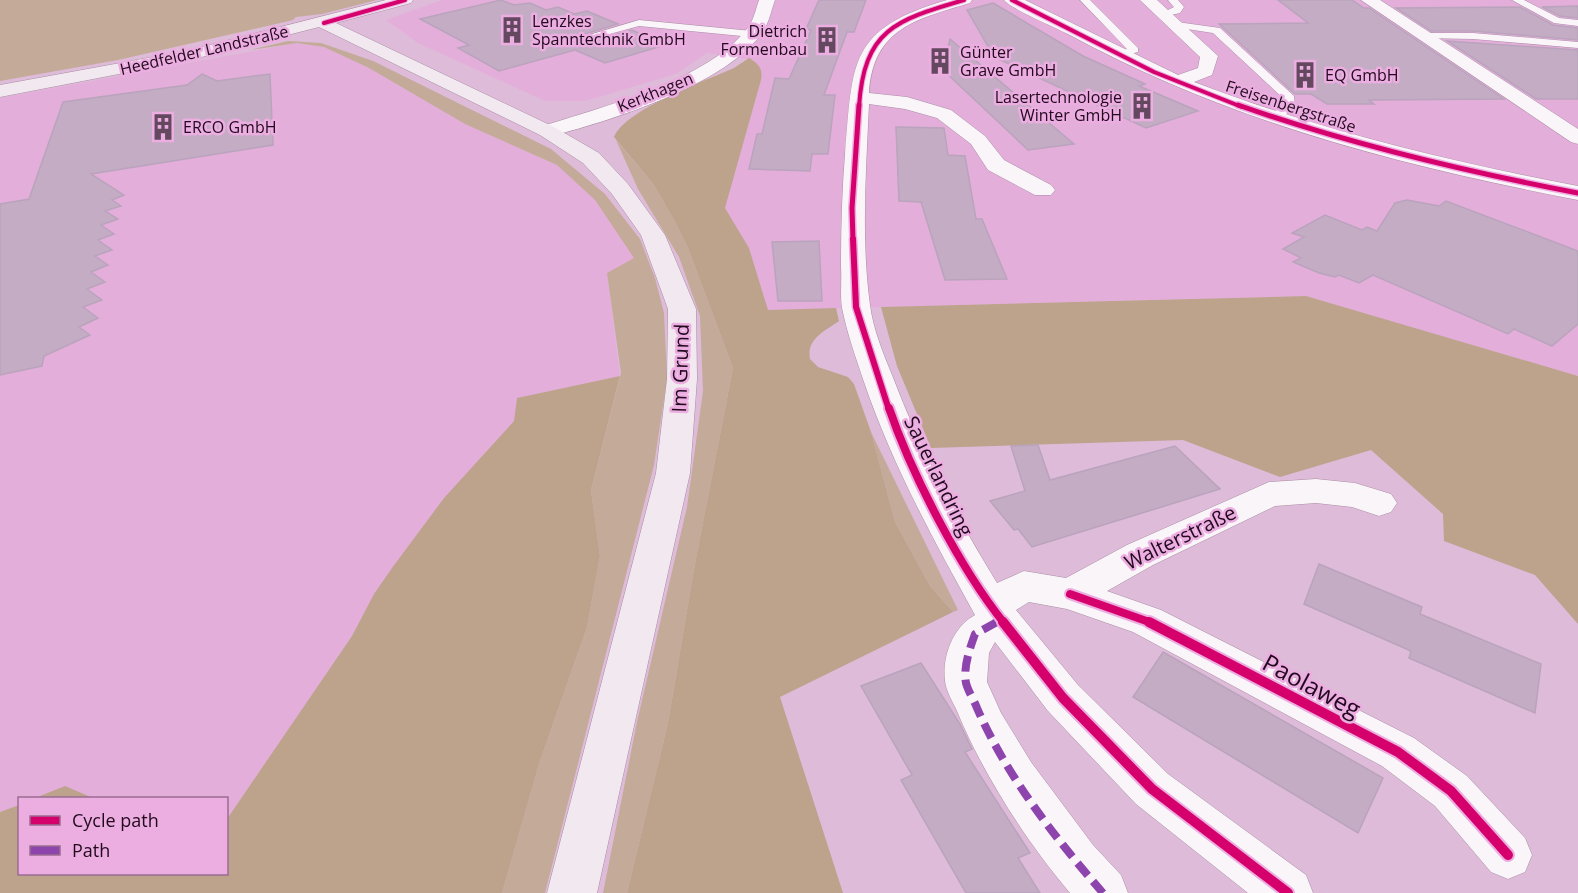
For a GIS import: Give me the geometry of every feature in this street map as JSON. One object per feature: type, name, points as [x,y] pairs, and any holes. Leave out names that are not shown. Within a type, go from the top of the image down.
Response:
[{"type":"main road","name":"Heedfelder Landstraße","points":[[0,91],[154,63],[324,23],[405,0]]},
{"type":"main road","name":"Im Grund","points":[[324,23],[548,131],[591,158],[620,189],[653,236],[682,309],[682,379],[673,473],[572,893]]},
{"type":"street","name":"Kerkhagen","points":[[548,131],[688,79],[728,56],[752,34],[763,15],[766,0]]},
{"type":"street","name":"Sauerlandring","points":[[964,0],[909,20],[875,43],[863,70],[858,97],[852,208],[856,307],[868,351],[896,429],[936,513],[995,613],[1063,698],[1152,789],[1288,893]]},
{"type":"street","name":"Freisenbergstraße","points":[[1012,0],[1118,56],[1177,82],[1275,117],[1395,151],[1578,193]]},
{"type":"street","points":[[1148,0],[1172,13],[1209,56],[1206,70],[1177,82]]},
{"type":"street","points":[[1369,0],[1578,138]]},
{"type":"street","points":[[858,97],[907,103],[944,114],[978,140],[996,165],[1043,190]]},
{"type":"street","name":"Walterstraße","points":[[1070,594],[1140,555],[1269,494],[1316,491],[1355,495],[1379,503]]},
{"type":"street","points":[[1070,594],[1024,586],[975,634],[968,653],[966,682],[985,726],[1015,777],[1076,862],[1104,893]]},
{"type":"street","name":"Paolaweg","points":[[1070,594],[1147,621],[1398,752],[1451,791],[1508,855]]},
{"type":"lane","points":[[1085,0],[1134,50],[1118,56]]},
{"type":"lane","points":[[1517,0],[1557,21],[1578,23]]},
{"type":"lane","points":[[1172,13],[1216,30],[1290,98],[1291,105],[1275,117]]},
{"type":"lane","points":[[584,38],[639,23],[752,34]]},
{"type":"lane","points":[[1424,36],[1473,36],[1578,45]]},
{"type":"shaded area","points":[[0,0],[377,0],[118,60],[0,81]]},
{"type":"shaded area","points":[[442,0],[1578,0],[1578,376],[1306,296],[768,310],[749,248],[725,208],[761,80],[753,60],[707,53],[676,74],[585,101],[545,101],[418,43],[386,20]]},
{"type":"shaded area","points":[[288,41],[321,43],[373,61],[551,149],[605,194],[640,239],[655,278],[664,313],[667,379],[654,465],[545,893],[502,893],[539,764],[587,627],[600,556],[591,490],[621,373],[607,273],[634,258],[595,200],[557,165],[465,124],[369,68],[324,47],[297,43],[250,50]]},
{"type":"shaded area","points":[[297,43],[324,47],[369,68],[465,124],[557,165],[595,200],[635,259],[607,273],[620,376],[517,398],[514,421],[444,498],[374,594],[352,636],[228,818],[228,797],[90,797],[65,787],[38,797],[18,797],[18,805],[0,812],[0,98]]},
{"type":"shaded area","points":[[749,58],[760,67],[761,80],[725,208],[749,248],[768,310],[836,308],[839,321],[814,341],[811,346],[810,359],[818,367],[848,377],[854,384],[871,432],[895,522],[930,586],[953,612],[780,697],[843,893],[627,893],[668,723],[694,569],[733,368],[688,248],[674,220],[654,185],[614,137],[621,127],[650,106],[734,68]]},
{"type":"shaded area","points":[[616,140],[654,185],[674,220],[688,248],[733,368],[694,569],[668,723],[627,893],[603,893],[637,722],[687,507],[703,391],[700,316],[679,257],[638,189]]},
{"type":"shaded area","points":[[1306,296],[1578,376],[1578,624],[1535,575],[1444,541],[1443,514],[1371,450],[1280,477],[1183,440],[931,448],[897,366],[881,307]]},
{"type":"shaded area","points":[[620,376],[591,490],[600,556],[587,627],[539,764],[502,893],[0,893],[0,812],[18,805],[18,875],[228,875],[228,818],[352,636],[374,594],[392,568],[444,498],[514,421],[517,398]]},
{"type":"shaded area","points":[[871,432],[958,610],[953,612],[930,586],[895,522]]},
{"type":"shaded area","points":[[65,786],[91,797],[38,797]]},
{"type":"building","name":"Lenzkes Spanntechnik GmbH","points":[[501,0],[514,5],[530,3],[546,10],[558,7],[574,14],[587,11],[618,24],[578,36],[577,39],[583,43],[632,30],[657,41],[649,43],[658,47],[605,63],[575,50],[499,71],[458,48],[469,45],[420,19]]},
{"type":"building","points":[[819,0],[866,0],[854,32],[847,32],[824,95],[835,95],[828,154],[812,154],[810,171],[749,169],[757,134],[762,134],[775,78],[789,79],[811,30],[806,29]]},
{"type":"building","points":[[1278,0],[1352,0],[1364,8],[1369,8],[1504,99],[1369,100],[1374,104],[1327,104],[1311,94],[1295,94],[1219,24],[1308,23]]},
{"type":"building","points":[[993,3],[1083,56],[1145,84],[1139,86],[1198,111],[1146,128],[994,57],[967,10]]},
{"type":"building","points":[[1578,6],[1578,18],[1560,16],[1542,7]]},
{"type":"building","points":[[1520,7],[1553,25],[1578,28],[1578,40],[1473,31],[1431,31],[1396,8]]},
{"type":"building","points":[[950,39],[1074,144],[1028,150],[943,70]]},
{"type":"building","points":[[1447,41],[1578,50],[1578,99],[1536,99]]},
{"type":"building","points":[[202,74],[217,81],[270,74],[273,145],[91,174],[124,195],[112,200],[121,206],[105,211],[118,219],[101,225],[114,234],[98,240],[112,250],[95,256],[108,265],[91,272],[105,282],[87,289],[102,300],[83,307],[98,318],[79,327],[90,335],[44,356],[42,366],[0,375],[0,204],[29,199],[63,102],[187,85]]},
{"type":"building","points":[[896,127],[944,128],[948,155],[965,156],[976,219],[982,219],[1007,279],[945,280],[921,202],[899,201]]},
{"type":"building","points":[[1407,200],[1439,206],[1446,201],[1578,251],[1578,324],[1552,346],[1514,329],[1508,334],[1373,275],[1359,283],[1339,275],[1335,277],[1319,273],[1293,262],[1301,258],[1283,249],[1304,237],[1292,233],[1325,215],[1362,230],[1367,227],[1377,231],[1395,203]]},
{"type":"building","points":[[819,241],[822,301],[778,301],[772,242]]},
{"type":"building","points":[[1038,445],[1050,480],[1175,446],[1220,489],[1032,547],[1018,529],[1014,530],[990,501],[1025,491],[1011,446]]},
{"type":"building","points":[[1319,564],[1422,607],[1420,614],[1541,664],[1535,713],[1409,658],[1411,651],[1304,604]]},
{"type":"building","points":[[1163,652],[1383,778],[1358,833],[1133,697]]},
{"type":"building","points":[[921,663],[960,724],[972,749],[965,752],[1030,853],[1018,858],[1040,893],[966,893],[901,780],[912,775],[861,686]]},
{"type":"marked path","points":[[1000,620],[975,634],[968,653],[966,682],[985,726],[1015,777],[1076,862],[1103,893]]},
{"type":"cycle path","points":[[324,23],[405,0]]},
{"type":"cycle path","points":[[964,0],[904,21],[884,34],[869,53],[860,88],[852,208],[856,307],[868,351],[896,429],[936,513],[990,606],[1063,698],[1152,789],[1288,893]]},
{"type":"cycle path","points":[[1012,0],[1154,72],[1223,100],[1374,148],[1424,161],[1578,193]]},
{"type":"cycle path","points":[[1070,594],[1147,621],[1398,752],[1451,791],[1508,855]]},
{"type":"place","name":"Lenzkes Spanntechnik GmbH","points":[[512,30]]},
{"type":"place","name":"Dietrich Formenbau","points":[[827,40]]},
{"type":"place","name":"Günter Grave GmbH","points":[[940,61]]},
{"type":"place","name":"EQ GmbH","points":[[1305,75]]},
{"type":"place","name":"Lasertechnologie Winter GmbH","points":[[1142,106]]},
{"type":"place","name":"ERCO GmbH","points":[[163,127]]}]
